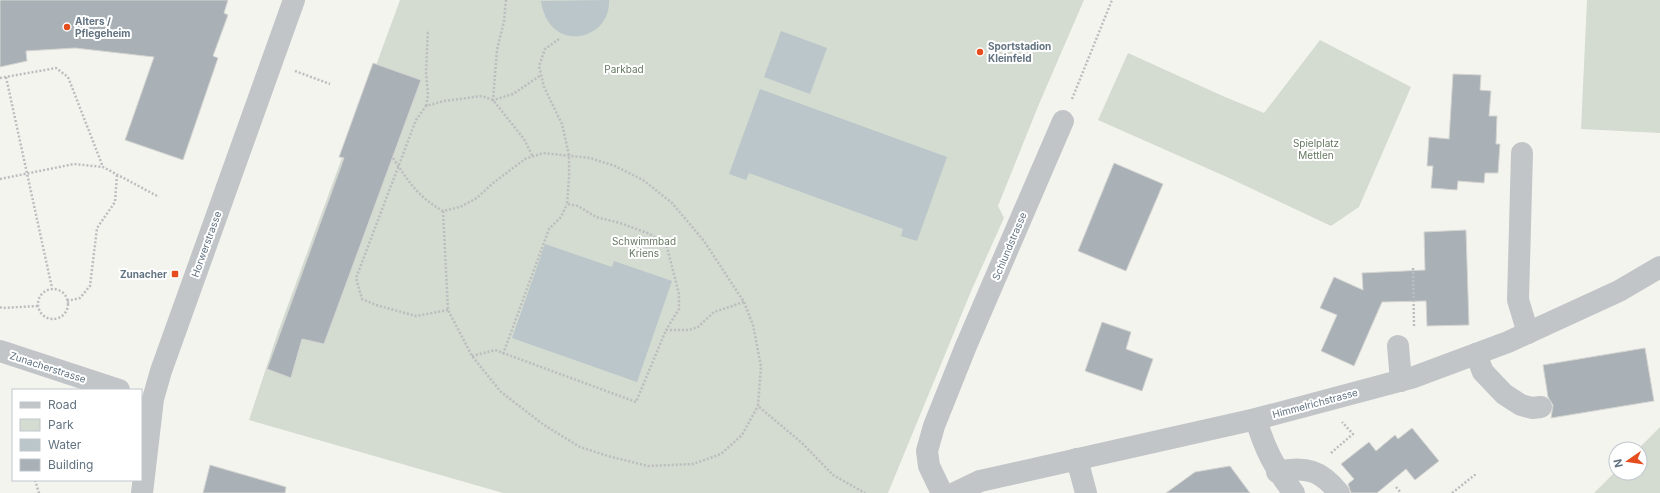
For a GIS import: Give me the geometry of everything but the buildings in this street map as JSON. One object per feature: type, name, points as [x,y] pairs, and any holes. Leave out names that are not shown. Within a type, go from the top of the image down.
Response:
[{"type":"street","name":"Horwerstrasse","points":[[142,493],[147,398],[174,331],[294,0]]},
{"type":"street","name":"Schlundstrasse","points":[[942,493],[929,466],[927,452],[934,426],[966,346],[1063,121]]},
{"type":"street","points":[[1522,153],[1518,300],[1528,333]]},
{"type":"street","name":"Himmelrichstrasse","points":[[955,493],[980,481],[1256,419],[1401,381],[1476,354],[1528,333],[1619,291],[1660,267]]},
{"type":"street","points":[[1398,346],[1401,381]]},
{"type":"street","name":"Zunacherstrasse","points":[[0,351],[116,389]]},
{"type":"street","points":[[1476,354],[1483,372],[1504,394],[1521,405],[1541,407]]},
{"type":"street","points":[[1256,419],[1263,442],[1277,472],[1294,493]]},
{"type":"street","points":[[1077,459],[1086,493]]},
{"type":"street","points":[[1277,472],[1292,469],[1318,473],[1329,480],[1339,493]]},
{"type":"path","points":[[493,100],[497,50],[504,21],[506,0]]},
{"type":"path","points":[[1063,121],[1112,0]]},
{"type":"path","points":[[428,30],[426,72],[428,95],[426,106],[416,120],[356,278],[362,299],[376,305],[416,316],[448,310]]},
{"type":"path","points":[[503,354],[549,229],[561,217],[567,204],[569,155],[562,124],[544,87],[539,66],[545,48],[559,39]]},
{"type":"path","points":[[0,78],[56,68],[68,77],[103,167]]},
{"type":"path","points":[[289,69],[330,84]]},
{"type":"path","points":[[493,100],[513,94],[541,75]]},
{"type":"path","points":[[6,77],[52,288]]},
{"type":"path","points":[[426,106],[444,101],[482,96],[493,100],[524,139],[533,156]]},
{"type":"path","points":[[392,158],[411,186],[427,202],[443,211],[460,207],[477,198],[493,183],[525,159],[543,153],[590,158],[615,166],[642,180],[672,204],[704,241],[744,302],[753,325],[761,366],[758,406],[742,435],[721,454],[693,464],[648,466],[580,447],[544,425],[501,392],[472,356],[448,310],[443,211]]},
{"type":"path","points":[[0,179],[74,164],[103,167],[159,197]]},
{"type":"path","points":[[67,301],[80,298],[90,286],[97,228],[115,202],[117,175]]},
{"type":"path","points":[[472,356],[494,350],[636,402],[666,330],[679,309],[679,294],[667,247],[650,234],[620,222],[596,217],[578,206],[567,204]]},
{"type":"path","points":[[1413,268],[1414,330]]},
{"type":"path","points":[[52,288],[62,291],[66,297],[68,306],[64,313],[57,318],[49,318],[42,314],[38,306],[40,296],[46,290],[52,288]]},
{"type":"path","points":[[666,330],[689,330],[698,327],[714,312],[744,302]]},
{"type":"path","points":[[0,307],[38,306]]},
{"type":"path","points":[[758,406],[802,443],[832,475],[864,493]]},
{"type":"path","points":[[1309,472],[1353,434],[1339,419]]},
{"type":"path","points":[[1452,493],[1476,474]]},
{"type":"path","points":[[36,481],[39,493]]},
{"type":"path","points":[[1396,487],[1401,493]]},
{"type":"green space","name":"Schwimmbad Kriens","points":[[400,0],[1084,0],[1039,104],[998,206],[1004,218],[972,289],[888,493],[503,493],[249,420],[278,332]]},
{"type":"green space","points":[[1587,0],[1660,0],[1660,133],[1581,129]]},
{"type":"green space","name":"Spielplatz Mettlen","points":[[1320,40],[1411,87],[1359,207],[1331,226],[1229,178],[1098,120],[1128,53],[1264,113]]},
{"type":"green space","points":[[1660,427],[1660,493],[1594,493],[1608,479],[1608,481],[1648,481],[1648,441],[1646,441]]},
{"type":"water","points":[[609,0],[607,14],[600,25],[590,33],[579,36],[567,35],[555,29],[546,18],[541,1]]},
{"type":"water","points":[[781,31],[827,48],[810,94],[764,77]]},
{"type":"water","points":[[760,89],[947,157],[917,241],[901,236],[903,229],[749,173],[746,180],[729,174]]},
{"type":"water","points":[[545,244],[612,267],[614,261],[672,281],[637,382],[512,338]]},
{"type":"place","name":"Alters / Pflegeheim","points":[[67,27]]},
{"type":"place","name":"Sportstadion Kleinfeld","points":[[980,52]]},
{"type":"place","name":"Zunacher","points":[[175,274]]},
{"type":"park label","name":"Parkbad","points":[[624,69]]}]
